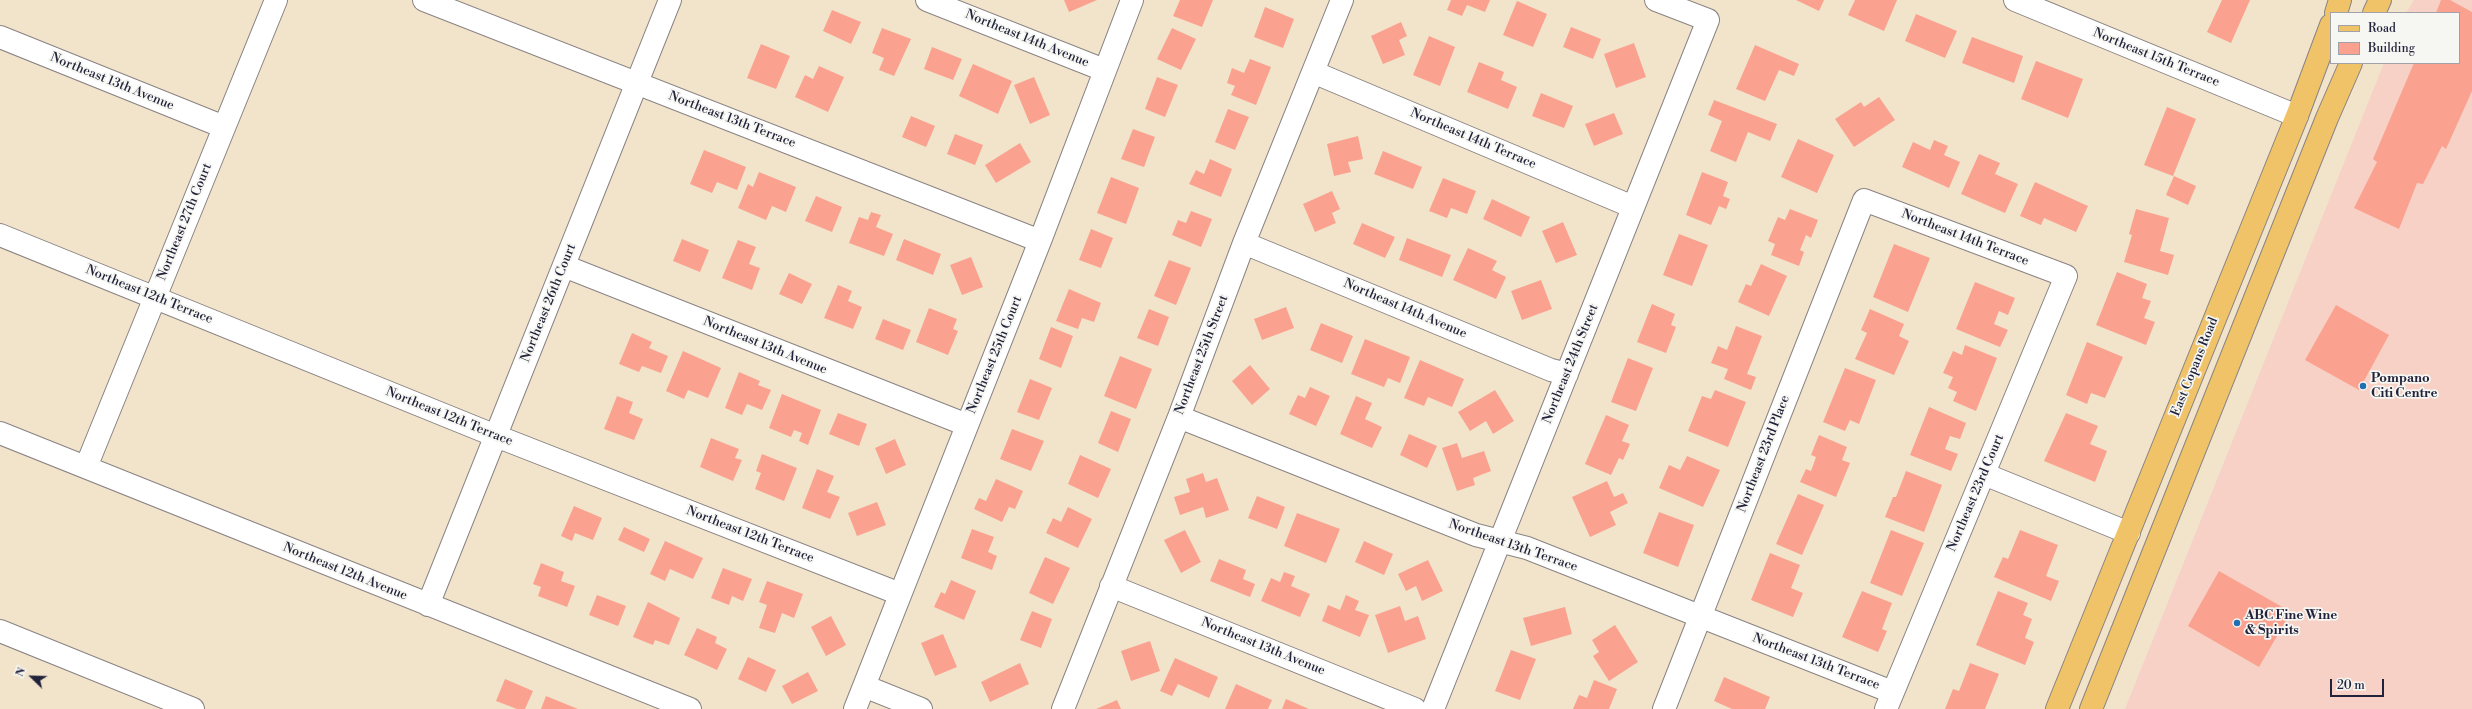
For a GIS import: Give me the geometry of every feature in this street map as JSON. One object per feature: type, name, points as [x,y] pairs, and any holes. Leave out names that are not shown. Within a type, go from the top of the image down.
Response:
[{"type":"main road","points":[[2336,12],[2340,0]]},
{"type":"main road","points":[[2374,12],[2380,0]]},
{"type":"main road","name":"East Copans Road","points":[[2057,709],[2297,116],[2330,28]]},
{"type":"main road","points":[[2091,709],[2327,118],[2351,64]]},
{"type":"main road","points":[[2149,483],[2150,509],[2154,524],[2161,532]]},
{"type":"main road","points":[[2129,533],[2136,541],[2140,556],[2141,582]]},
{"type":"street","name":"Northeast 27th Court","points":[[86,467],[276,0]]},
{"type":"street","name":"Northeast 13th Terrace","points":[[424,0],[468,7],[637,83],[1040,241]]},
{"type":"street","name":"Northeast 26th Court","points":[[428,606],[670,0]]},
{"type":"street","name":"Northeast 14th Avenue","points":[[927,0],[1104,70]]},
{"type":"street","name":"Northeast 25th Court","points":[[855,709],[1040,241],[1132,0]]},
{"type":"street","name":"Northeast 25th Street","points":[[1063,709],[1179,417],[1244,243],[1342,0]]},
{"type":"street","name":"Northeast 24th Street","points":[[1434,709],[1708,20],[1656,0]]},
{"type":"street","name":"Northeast 15th Terrace","points":[[2015,0],[2297,116]]},
{"type":"street","name":"Northeast 13th Avenue","points":[[0,37],[224,127]]},
{"type":"street","name":"Northeast 14th Terrace","points":[[1313,72],[1633,207]]},
{"type":"street","name":"Northeast 14th Terrace","points":[[1864,200],[2066,276]]},
{"type":"street","name":"Northeast 23rd Place","points":[[1664,709],[1864,200]]},
{"type":"street","name":"Northeast 12th Terrace","points":[[0,235],[496,436],[900,594]]},
{"type":"street","name":"Northeast 14th Avenue","points":[[1244,243],[1551,370],[1567,374]]},
{"type":"street","name":"Northeast 13th Avenue","points":[[564,266],[967,425]]},
{"type":"street","name":"Northeast 23rd Court","points":[[1889,700],[2066,276]]},
{"type":"street","name":"Northeast 13th Terrace","points":[[1179,417],[1500,542],[1527,548],[1700,616],[1889,700]]},
{"type":"street","name":"Northeast 12th Avenue","points":[[0,433],[428,606],[690,709]]},
{"type":"street","points":[[1984,474],[2129,533]]},
{"type":"street","name":"Northeast 13th Avenue","points":[[1111,586],[1415,709]]},
{"type":"street","points":[[0,631],[193,709]]},
{"type":"street","points":[[864,686],[921,709]]},
{"type":"shaded area","name":"Pompano Citi Centre","points":[[2414,0],[2472,0],[2472,709],[2125,709],[2384,64],[2460,64],[2460,12],[2407,12]]},
{"type":"building","points":[[1064,0],[1097,0],[1069,12]]},
{"type":"building","points":[[1180,0],[1213,0],[1202,27],[1173,16]]},
{"type":"building","points":[[1451,0],[1490,0],[1485,12],[1467,5],[1462,16],[1447,10]]},
{"type":"building","points":[[1796,0],[1824,0],[1819,11]]},
{"type":"building","points":[[1855,0],[1897,0],[1884,31],[1848,15]]},
{"type":"building","points":[[2222,0],[2250,0],[2231,43],[2207,32]]},
{"type":"building","points":[[2441,0],[2450,0],[2472,12],[2472,91],[2446,149],[2442,146],[2423,184],[2417,183],[2399,229],[2354,208],[2377,162],[2373,159],[2414,64],[2460,64],[2460,12],[2436,12]]},
{"type":"building","points":[[1517,1],[1547,14],[1533,47],[1503,35]]},
{"type":"building","points":[[1265,7],[1294,19],[1283,48],[1254,37]]},
{"type":"building","points":[[832,10],[861,22],[851,44],[823,31]]},
{"type":"building","points":[[1916,14],[1957,31],[1945,58],[1905,41]]},
{"type":"building","points":[[1401,22],[1407,36],[1399,40],[1405,55],[1383,64],[1371,36]]},
{"type":"building","points":[[1571,27],[1601,39],[1593,59],[1563,47]]},
{"type":"building","points":[[882,28],[911,39],[894,76],[879,70],[884,58],[872,53]]},
{"type":"building","points":[[1172,28],[1196,39],[1181,70],[1157,59]]},
{"type":"building","points":[[1429,36],[1455,47],[1440,86],[1413,75]]},
{"type":"building","points":[[1972,37],[2023,56],[2014,83],[1962,63]]},
{"type":"building","points":[[1634,43],[1646,77],[1616,88],[1604,54]]},
{"type":"building","points":[[761,44],[790,56],[776,89],[747,78]]},
{"type":"building","points":[[1755,45],[1799,64],[1794,76],[1779,70],[1765,101],[1736,89]]},
{"type":"building","points":[[932,47],[962,59],[953,80],[924,69]]},
{"type":"building","points":[[1250,59],[1271,67],[1256,105],[1231,95],[1235,86],[1227,83],[1232,68],[1244,73]]},
{"type":"building","points":[[2036,61],[2083,79],[2068,118],[2021,99]]},
{"type":"building","points":[[1479,62],[1504,72],[1501,80],[1517,87],[1508,109],[1467,92]]},
{"type":"building","points":[[973,64],[1012,81],[998,114],[959,96]]},
{"type":"building","points":[[819,66],[844,77],[828,112],[795,97],[805,75],[813,79]]},
{"type":"building","points":[[1034,77],[1050,115],[1030,124],[1014,85]]},
{"type":"building","points":[[1157,77],[1178,85],[1165,117],[1145,109]]},
{"type":"building","points":[[1541,93],[1573,106],[1564,128],[1532,116]]},
{"type":"building","points":[[1879,97],[1895,120],[1854,147],[1835,119],[1861,102],[1864,107]]},
{"type":"building","points":[[1714,100],[1777,124],[1770,141],[1748,132],[1736,162],[1710,151],[1722,121],[1708,115]]},
{"type":"building","points":[[2167,107],[2196,119],[2173,176],[2144,165]]},
{"type":"building","points":[[1228,109],[1249,117],[1235,150],[1215,142]]},
{"type":"building","points":[[1614,113],[1623,134],[1594,146],[1585,124]]},
{"type":"building","points":[[911,116],[935,126],[926,147],[902,137]]},
{"type":"building","points":[[1133,129],[1155,137],[1144,167],[1121,159]]},
{"type":"building","points":[[955,134],[983,145],[975,165],[947,154]]},
{"type":"building","points":[[1358,136],[1363,159],[1348,162],[1351,172],[1334,176],[1327,144]]},
{"type":"building","points":[[1798,139],[1834,155],[1817,193],[1781,177]]},
{"type":"building","points":[[1934,140],[1948,146],[1944,155],[1960,162],[1949,188],[1902,167],[1913,142],[1930,150]]},
{"type":"building","points":[[1020,143],[1031,162],[996,183],[985,165]]},
{"type":"building","points":[[704,150],[746,167],[737,190],[717,182],[712,193],[690,184]]},
{"type":"building","points":[[1383,151],[1422,167],[1413,189],[1374,174]]},
{"type":"building","points":[[1979,154],[2000,163],[1995,174],[2018,184],[2005,213],[1961,194]]},
{"type":"building","points":[[1210,159],[1232,169],[1221,197],[1189,184],[1196,170],[1204,174]]},
{"type":"building","points":[[759,172],[796,187],[786,212],[772,206],[766,220],[738,208],[748,184],[753,187]]},
{"type":"building","points":[[1702,172],[1728,182],[1723,196],[1730,199],[1726,209],[1719,206],[1711,225],[1686,215]]},
{"type":"building","points":[[2174,176],[2196,186],[2188,205],[2166,195]]},
{"type":"building","points":[[1111,177],[1139,188],[1126,224],[1097,213]]},
{"type":"building","points":[[1443,178],[1476,191],[1467,214],[1451,208],[1447,218],[1429,211]]},
{"type":"building","points":[[2035,182],[2088,206],[2076,232],[2044,218],[2041,225],[2020,216]]},
{"type":"building","points":[[1332,191],[1340,209],[1332,213],[1336,223],[1315,232],[1303,204]]},
{"type":"building","points":[[816,196],[842,207],[832,232],[805,221]]},
{"type":"building","points":[[1492,199],[1530,217],[1521,237],[1483,219]]},
{"type":"building","points":[[1790,209],[1818,220],[1811,238],[1806,235],[1800,250],[1804,252],[1799,266],[1771,255],[1775,244],[1768,241],[1778,217],[1785,220]]},
{"type":"building","points":[[2136,209],[2169,218],[2160,251],[2174,255],[2168,275],[2124,262],[2132,235],[2129,234]]},
{"type":"building","points":[[1191,211],[1212,219],[1201,247],[1172,235],[1178,220],[1186,223]]},
{"type":"building","points":[[871,212],[881,215],[876,227],[893,234],[884,256],[849,243],[859,217],[868,220]]},
{"type":"building","points":[[1563,222],[1577,255],[1556,263],[1542,231]]},
{"type":"building","points":[[1362,223],[1395,237],[1385,258],[1353,244]]},
{"type":"building","points":[[1091,229],[1113,238],[1101,268],[1079,260]]},
{"type":"building","points":[[1679,234],[1708,245],[1692,286],[1663,275]]},
{"type":"building","points":[[1407,238],[1451,255],[1442,277],[1399,260]]},
{"type":"building","points":[[682,239],[709,250],[700,272],[673,261]]},
{"type":"building","points":[[904,239],[941,254],[933,275],[896,260]]},
{"type":"building","points":[[738,240],[756,247],[749,264],[760,268],[752,290],[722,278]]},
{"type":"building","points":[[1894,244],[1930,258],[1908,312],[1873,297]]},
{"type":"building","points":[[1468,248],[1497,261],[1492,270],[1506,277],[1496,299],[1453,280]]},
{"type":"building","points":[[971,257],[983,287],[962,295],[950,265]]},
{"type":"building","points":[[1169,260],[1191,268],[1176,305],[1154,296]]},
{"type":"building","points":[[1761,264],[1787,276],[1769,316],[1738,302],[1746,284],[1751,286]]},
{"type":"building","points":[[2117,272],[2147,284],[2142,298],[2151,301],[2144,318],[2155,322],[2146,345],[2096,325]]},
{"type":"building","points":[[789,273],[812,284],[802,304],[779,294]]},
{"type":"building","points":[[1541,280],[1552,309],[1522,320],[1511,291]]},
{"type":"building","points":[[1975,282],[2015,298],[2008,315],[1999,311],[1994,324],[2008,330],[2000,347],[1956,329]]},
{"type":"building","points":[[838,285],[852,291],[848,301],[862,307],[853,329],[824,318]]},
{"type":"building","points":[[1069,289],[1101,303],[1094,322],[1082,318],[1078,329],[1056,321]]},
{"type":"building","points":[[1652,304],[1675,314],[1671,325],[1676,327],[1666,353],[1637,342]]},
{"type":"building","points":[[2336,305],[2389,335],[2359,390],[2305,360]]},
{"type":"building","points":[[1286,307],[1294,328],[1262,340],[1254,319]]},
{"type":"building","points":[[929,308],[957,319],[953,329],[958,331],[948,355],[916,342]]},
{"type":"building","points":[[1149,309],[1169,317],[1158,346],[1137,338]]},
{"type":"building","points":[[1870,309],[1904,324],[1899,336],[1909,341],[1894,375],[1855,359],[1867,333],[1861,330]]},
{"type":"building","points":[[883,319],[911,330],[903,350],[875,339]]},
{"type":"building","points":[[1321,323],[1353,336],[1342,363],[1310,350]]},
{"type":"building","points":[[1736,326],[1762,336],[1747,374],[1756,377],[1751,390],[1724,379],[1728,369],[1711,363],[1718,346],[1727,350]]},
{"type":"building","points":[[1051,327],[1073,336],[1061,368],[1039,359]]},
{"type":"building","points":[[632,333],[652,342],[649,348],[668,356],[661,373],[642,366],[639,372],[619,364]]},
{"type":"building","points":[[1365,339],[1410,357],[1400,383],[1388,378],[1384,387],[1351,374]]},
{"type":"building","points":[[2087,342],[2123,357],[2105,398],[2091,393],[2087,404],[2066,395]]},
{"type":"building","points":[[1965,345],[1997,358],[1976,411],[1953,401],[1957,392],[1948,388],[1953,377],[1943,373],[1953,351],[1962,355]]},
{"type":"building","points":[[683,351],[721,368],[708,398],[688,390],[684,399],[666,391]]},
{"type":"building","points":[[1120,356],[1152,369],[1136,409],[1104,396]]},
{"type":"building","points":[[1628,358],[1653,368],[1636,411],[1611,402]]},
{"type":"building","points":[[1420,360],[1464,379],[1452,407],[1428,397],[1424,406],[1404,398]]},
{"type":"building","points":[[1250,365],[1270,389],[1252,405],[1232,381]]},
{"type":"building","points":[[1845,368],[1876,380],[1859,424],[1850,420],[1845,431],[1823,422]]},
{"type":"building","points":[[739,372],[760,381],[758,385],[771,390],[762,410],[747,404],[742,415],[725,408]]},
{"type":"building","points":[[1030,379],[1052,388],[1039,420],[1017,412]]},
{"type":"building","points":[[1310,387],[1330,396],[1316,426],[1289,414],[1298,395],[1305,398]]},
{"type":"building","points":[[1495,390],[1514,421],[1493,434],[1486,421],[1470,431],[1458,412]]},
{"type":"building","points":[[1715,390],[1746,402],[1728,447],[1688,431],[1702,396],[1711,399]]},
{"type":"building","points":[[782,394],[821,410],[808,445],[799,441],[802,433],[794,430],[791,437],[769,428]]},
{"type":"building","points":[[617,396],[633,402],[629,413],[643,419],[634,440],[604,429]]},
{"type":"building","points":[[1356,396],[1372,403],[1365,419],[1382,427],[1372,448],[1340,434]]},
{"type":"building","points":[[1929,407],[1966,423],[1960,439],[1950,436],[1945,449],[1958,454],[1951,471],[1910,455]]},
{"type":"building","points":[[1111,411],[1131,419],[1118,452],[1098,443]]},
{"type":"building","points":[[838,413],[867,424],[859,446],[829,434]]},
{"type":"building","points":[[2066,413],[2098,426],[2090,444],[2107,451],[2095,482],[2044,461]]},
{"type":"building","points":[[1606,415],[1629,425],[1622,441],[1630,444],[1623,460],[1619,458],[1611,475],[1585,464]]},
{"type":"building","points":[[1012,429],[1044,441],[1031,471],[1000,459]]},
{"type":"building","points":[[1409,434],[1437,446],[1427,468],[1400,455]]},
{"type":"building","points":[[1819,435],[1847,447],[1842,460],[1850,463],[1836,497],[1800,482],[1806,469],[1811,471],[1816,457],[1811,455]]},
{"type":"building","points":[[711,438],[739,449],[735,458],[742,460],[733,481],[700,467]]},
{"type":"building","points":[[895,439],[906,465],[886,474],[875,448]]},
{"type":"building","points":[[1457,443],[1462,458],[1484,451],[1491,471],[1473,478],[1475,485],[1457,491],[1442,448]]},
{"type":"building","points":[[762,454],[797,468],[784,501],[755,489],[761,473],[756,471]]},
{"type":"building","points":[[1080,455],[1111,469],[1098,498],[1068,484]]},
{"type":"building","points":[[1687,456],[1720,470],[1703,507],[1659,488],[1669,465],[1680,470]]},
{"type":"building","points":[[817,469],[834,476],[827,492],[840,497],[830,519],[802,508]]},
{"type":"building","points":[[1906,471],[1942,485],[1924,532],[1885,517],[1893,497],[1896,497]]},
{"type":"building","points":[[1203,473],[1206,482],[1217,478],[1229,510],[1206,518],[1203,507],[1180,515],[1174,497],[1190,492],[1186,479]]},
{"type":"building","points":[[996,479],[1023,491],[1015,509],[1009,507],[1002,522],[974,509],[979,498],[986,501]]},
{"type":"building","points":[[1607,481],[1614,497],[1623,493],[1628,503],[1610,512],[1616,525],[1590,537],[1572,497]]},
{"type":"building","points":[[1798,494],[1824,505],[1802,555],[1776,544]]},
{"type":"building","points":[[1257,496],[1285,507],[1277,529],[1248,518]]},
{"type":"building","points":[[877,502],[886,525],[857,536],[848,513]]},
{"type":"building","points":[[574,506],[602,518],[593,540],[575,533],[572,541],[561,536]]},
{"type":"building","points":[[1068,507],[1092,519],[1078,548],[1046,533],[1053,518],[1061,522]]},
{"type":"building","points":[[1659,512],[1694,525],[1678,567],[1643,553]]},
{"type":"building","points":[[1297,513],[1340,529],[1326,563],[1284,546]]},
{"type":"building","points":[[624,527],[650,539],[644,552],[618,540]]},
{"type":"building","points":[[972,529],[994,537],[988,552],[997,556],[992,570],[961,558]]},
{"type":"building","points":[[1185,530],[1201,562],[1181,573],[1164,540]]},
{"type":"building","points":[[1891,530],[1924,543],[1902,596],[1870,583]]},
{"type":"building","points":[[2020,530],[2058,545],[2046,576],[2059,581],[2051,601],[1994,577],[2003,557],[2008,559]]},
{"type":"building","points":[[665,541],[703,558],[693,579],[670,569],[665,581],[650,574]]},
{"type":"building","points":[[1364,541],[1393,554],[1384,575],[1355,562]]},
{"type":"building","points":[[1770,553],[1800,565],[1791,588],[1803,593],[1793,617],[1751,600]]},
{"type":"building","points":[[1045,557],[1070,568],[1053,604],[1029,593]]},
{"type":"building","points":[[1219,559],[1246,570],[1243,579],[1255,584],[1250,597],[1210,581]]},
{"type":"building","points":[[1428,560],[1443,591],[1422,601],[1416,586],[1406,591],[1398,574]]},
{"type":"building","points":[[541,563],[564,572],[561,581],[575,586],[567,607],[538,596],[541,587],[533,584]]},
{"type":"building","points":[[723,568],[752,579],[743,601],[732,596],[729,605],[711,598]]},
{"type":"building","points":[[2219,571],[2291,612],[2259,667],[2188,626]]},
{"type":"building","points":[[1284,572],[1295,576],[1291,586],[1310,594],[1300,617],[1261,601],[1271,578],[1280,582]]},
{"type":"building","points":[[951,580],[976,591],[964,620],[934,607],[941,592],[945,594]]},
{"type":"building","points":[[767,581],[803,594],[794,618],[782,613],[775,633],[759,628],[767,605],[759,602]]},
{"type":"building","points":[[1862,591],[1892,603],[1882,629],[1887,631],[1878,652],[1842,637]]},
{"type":"building","points":[[1998,591],[2028,603],[2023,615],[2032,619],[2025,638],[2034,642],[2025,665],[1976,645]]},
{"type":"building","points":[[597,595],[626,606],[618,626],[589,615]]},
{"type":"building","points":[[1346,595],[1359,601],[1355,610],[1369,615],[1360,637],[1322,621],[1328,605],[1340,610]]},
{"type":"building","points":[[648,602],[680,618],[669,645],[655,640],[653,645],[633,637]]},
{"type":"building","points":[[1400,606],[1405,621],[1418,616],[1426,639],[1388,653],[1375,615]]},
{"type":"building","points":[[1565,607],[1572,634],[1531,646],[1523,618]]},
{"type":"building","points":[[1032,611],[1052,619],[1041,648],[1020,640]]},
{"type":"building","points":[[831,616],[846,645],[826,656],[811,627]]},
{"type":"building","points":[[1615,625],[1638,662],[1609,681],[1593,656],[1599,652],[1592,640]]},
{"type":"building","points":[[697,628],[717,637],[715,643],[727,649],[717,670],[684,655]]},
{"type":"building","points":[[943,634],[957,667],[935,676],[921,643]]},
{"type":"building","points":[[1150,641],[1160,671],[1131,681],[1121,651]]},
{"type":"building","points":[[1511,650],[1536,659],[1520,700],[1495,691]]},
{"type":"building","points":[[748,657],[776,670],[766,692],[738,679]]},
{"type":"building","points":[[1175,658],[1218,677],[1209,698],[1178,684],[1172,696],[1160,691]]},
{"type":"building","points":[[1020,663],[1029,684],[990,702],[981,682]]},
{"type":"building","points":[[1970,663],[1999,674],[1985,709],[1945,709],[1953,689],[1959,691]]},
{"type":"building","points":[[808,672],[818,691],[792,704],[782,686]]},
{"type":"building","points":[[1724,677],[1770,697],[1765,709],[1732,709],[1714,701]]},
{"type":"building","points":[[505,679],[533,691],[525,709],[517,709],[496,701]]},
{"type":"building","points":[[1594,680],[1617,689],[1609,709],[1573,709],[1579,695],[1587,698]]},
{"type":"building","points":[[1236,684],[1272,700],[1268,709],[1225,709]]},
{"type":"building","points":[[546,696],[578,709],[541,709]]},
{"type":"building","points":[[1286,699],[1309,709],[1282,709]]},
{"type":"building","points":[[1117,700],[1121,709],[1096,709]]},
{"type":"place","name":"Pompano Citi Centre","points":[[2363,386]]},
{"type":"place","name":"ABC Fine Wine & Spirits","points":[[2237,623]]}]
